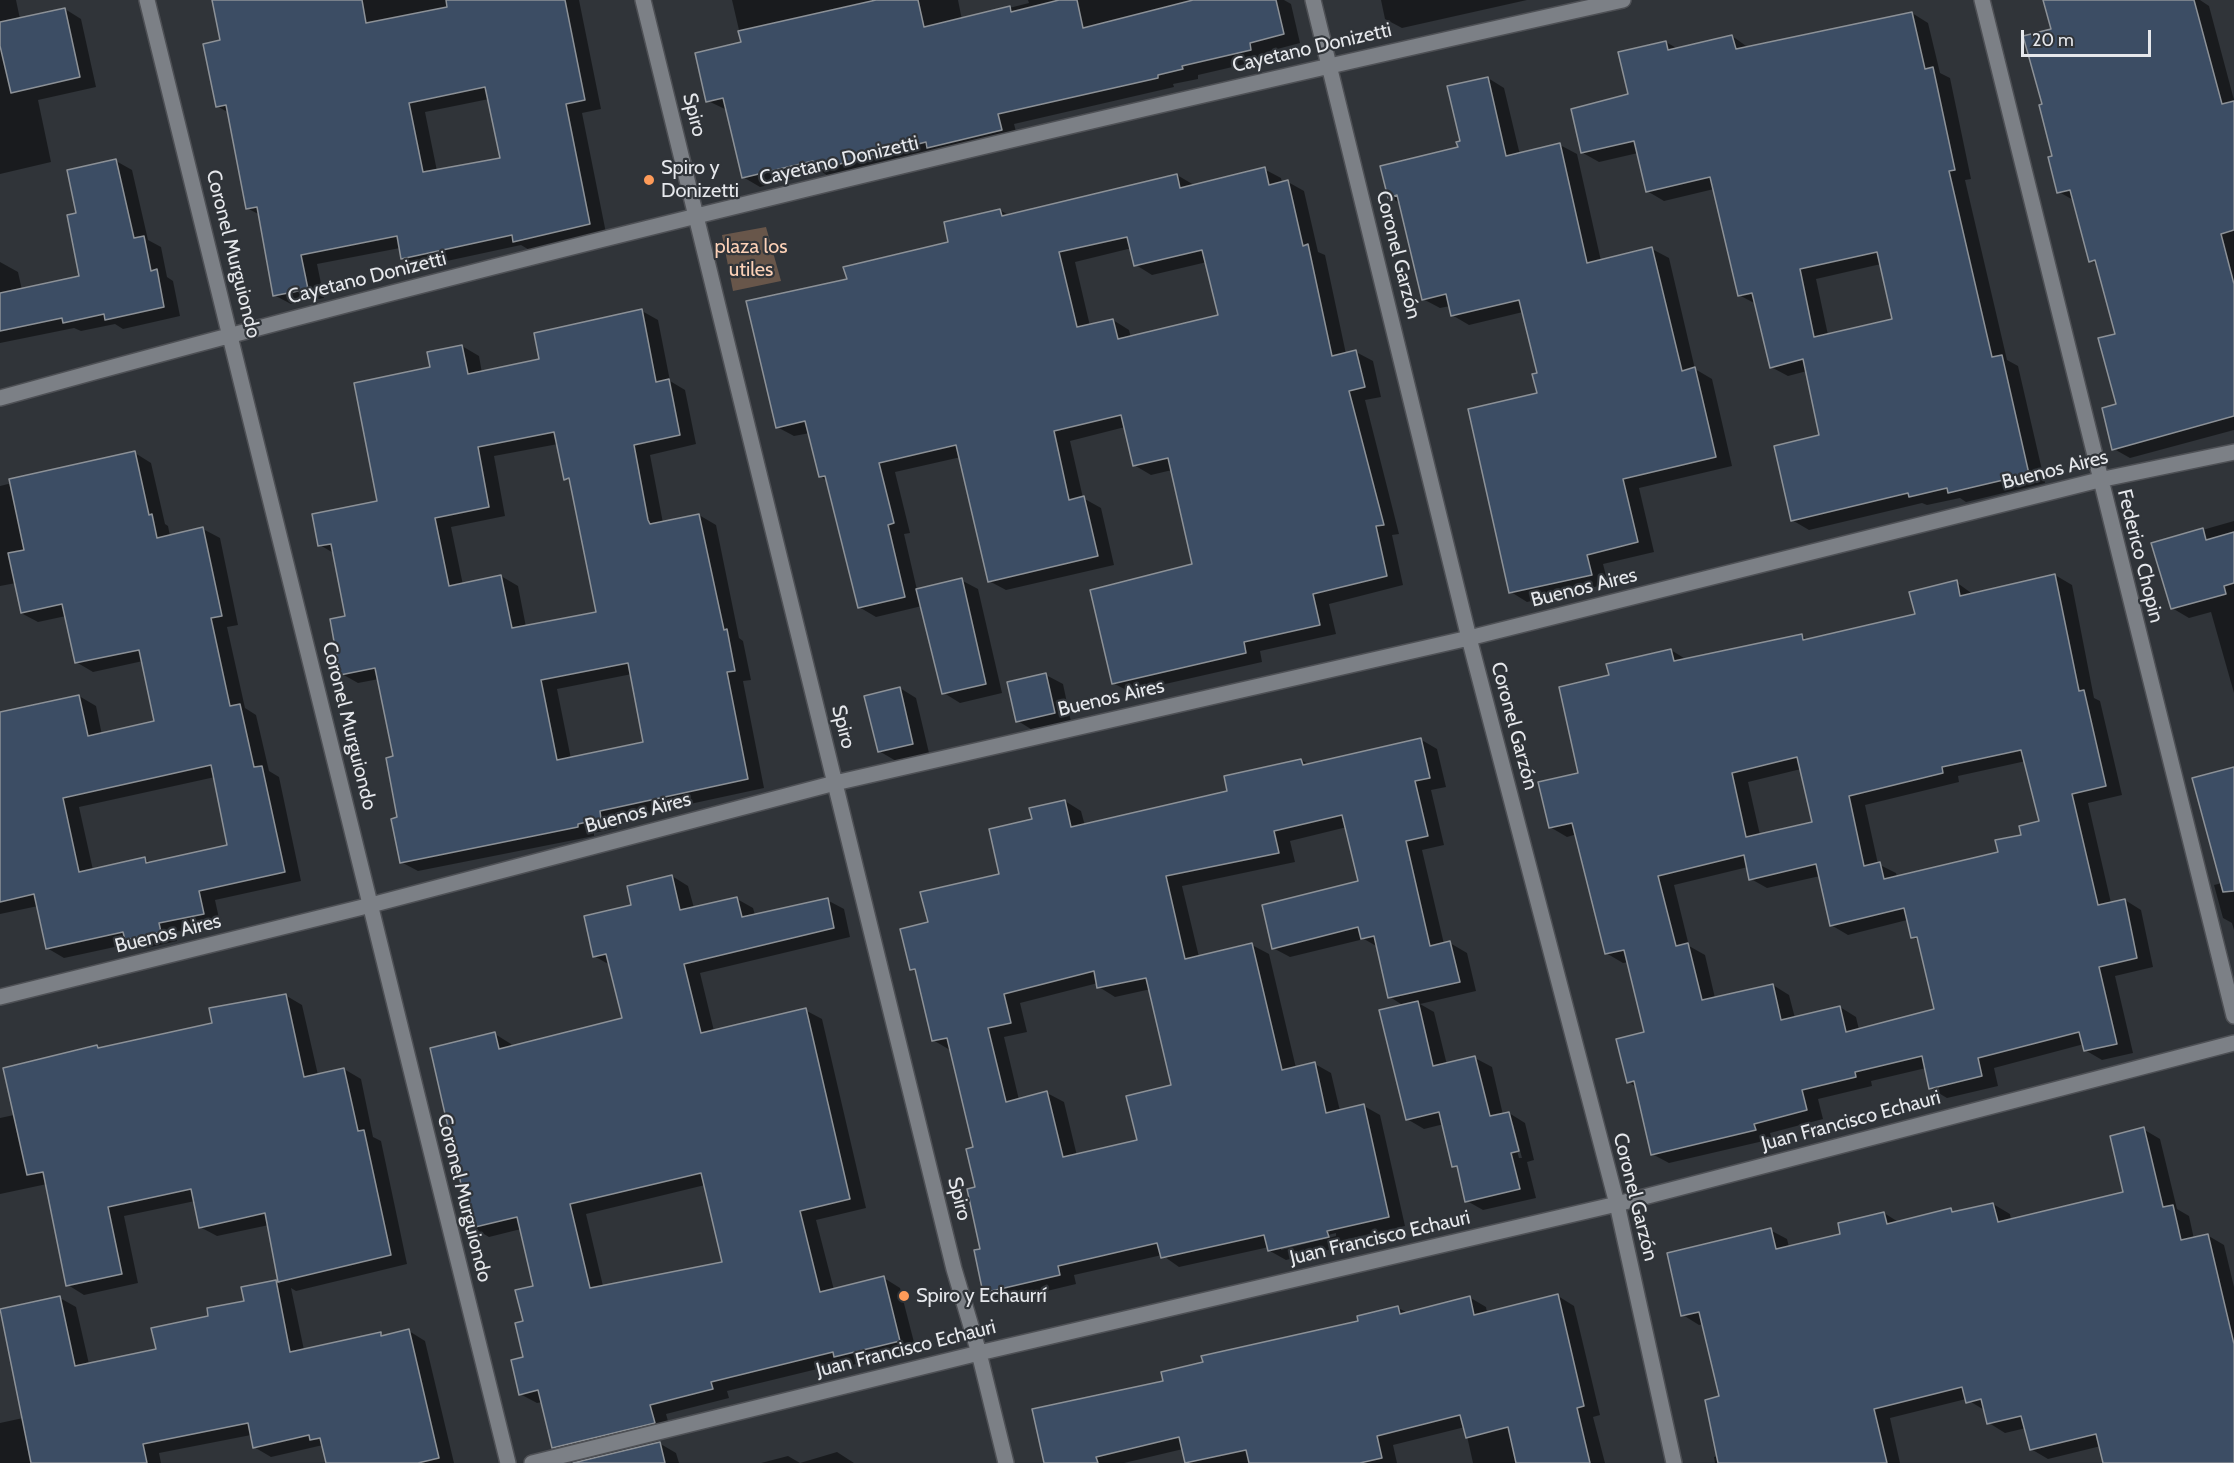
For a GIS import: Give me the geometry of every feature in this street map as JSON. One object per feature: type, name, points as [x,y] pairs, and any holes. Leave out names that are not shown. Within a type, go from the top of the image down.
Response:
[{"type":"street","name":"Coronel Murguiondo","points":[[147,0],[508,1463]]},
{"type":"street","name":"Spiro","points":[[643,0],[954,1269],[979,1353],[1006,1463]]},
{"type":"street","name":"Coronel Garzón","points":[[1313,0],[1469,638],[1617,1204],[1674,1463]]},
{"type":"street","name":"Cayetano Donizetti","points":[[0,398],[231,334],[697,216],[1330,65],[1623,0]]},
{"type":"street","name":"Federico Chopin","points":[[1982,0],[2099,480],[2234,1016]]},
{"type":"street","name":"Buenos Aires","points":[[0,997],[371,905],[835,783],[1469,638],[2099,480],[2234,452]]},
{"type":"street","name":"Juan Francisco Echauri","points":[[532,1463],[979,1353],[1617,1204],[2234,1042]]},
{"type":"green space","name":"plaza los utiles","points":[[766,227],[781,281],[733,291],[722,235]]},
{"type":"building","points":[[212,0],[362,0],[366,23],[447,7],[446,0],[565,0],[585,100],[566,104],[590,224],[513,242],[512,235],[401,259],[397,236],[301,255],[308,289],[273,296],[257,207],[246,209],[226,105],[216,107],[203,44],[220,40]],"holes":[[[485,87],[500,158],[423,172],[409,103]]]},
{"type":"building","points":[[876,0],[918,0],[924,27],[1010,6],[1011,12],[1059,0],[1077,0],[1083,28],[1193,0],[1276,0],[1284,34],[1250,43],[1251,50],[1182,66],[1183,69],[1158,75],[1158,78],[998,114],[1002,130],[927,148],[926,142],[816,170],[813,161],[742,178],[723,98],[706,102],[695,53],[741,42],[738,31]]},
{"type":"building","points":[[2043,0],[2194,0],[2222,104],[2234,101],[2234,230],[2221,234],[2234,284],[2234,416],[2112,450],[2102,408],[2116,404],[2098,338],[2115,334],[2095,260],[2089,262],[2070,190],[2057,193],[2048,157],[2052,156],[2039,105],[2042,104],[2023,36],[2051,29]]},
{"type":"building","points":[[65,8],[80,77],[11,93],[0,46],[0,22]]},
{"type":"building","points":[[1912,12],[1925,69],[1933,67],[1955,170],[1949,171],[1992,357],[2002,355],[2029,474],[1948,493],[1947,488],[1909,497],[1908,493],[1791,521],[1774,446],[1819,435],[1803,359],[1770,368],[1752,293],[1738,296],[1710,177],[1646,192],[1634,141],[1581,153],[1571,109],[1628,94],[1618,52],[1666,41],[1668,50],[1732,35],[1736,49]],"holes":[[[1877,252],[1892,319],[1814,337],[1800,269]]]},
{"type":"building","points":[[1488,77],[1506,156],[1560,143],[1587,263],[1652,247],[1682,371],[1695,367],[1716,457],[1623,479],[1638,542],[1587,555],[1592,575],[1509,593],[1468,409],[1537,393],[1532,374],[1537,373],[1519,300],[1451,316],[1446,294],[1422,300],[1397,195],[1388,198],[1380,166],[1458,147],[1456,142],[1460,141],[1447,86]]},
{"type":"building","points":[[116,159],[134,238],[144,236],[151,271],[157,269],[164,307],[105,320],[104,314],[63,323],[62,318],[0,331],[0,293],[79,276],[67,215],[76,213],[67,170]]},
{"type":"building","points":[[1265,167],[1269,185],[1288,180],[1303,246],[1308,244],[1332,356],[1356,350],[1365,387],[1349,391],[1384,525],[1376,526],[1387,576],[1313,594],[1320,625],[1244,642],[1246,653],[1112,684],[1090,590],[1192,564],[1168,458],[1133,466],[1121,415],[1054,431],[1069,500],[1084,496],[1098,556],[988,582],[956,445],[879,463],[894,523],[888,525],[905,597],[858,608],[825,476],[819,477],[805,421],[776,428],[746,301],[847,279],[843,267],[948,242],[944,222],[1000,209],[1002,216],[1177,174],[1180,188]],"holes":[[[1127,237],[1134,266],[1202,250],[1218,315],[1118,339],[1113,319],[1077,327],[1059,252]]]},
{"type":"building","points":[[642,309],[656,382],[669,379],[680,435],[634,445],[648,520],[650,524],[699,514],[735,671],[727,672],[748,779],[600,811],[601,819],[578,824],[578,827],[400,863],[391,819],[397,817],[386,758],[393,756],[375,668],[340,675],[330,619],[345,616],[331,544],[318,546],[312,514],[377,501],[354,383],[430,367],[427,352],[462,345],[468,374],[539,359],[534,333]],"holes":[[[554,432],[564,480],[569,478],[596,612],[512,628],[501,575],[449,586],[435,518],[489,507],[478,447]],[[628,663],[643,742],[557,760],[541,680]]]},
{"type":"building","points":[[135,451],[149,515],[152,514],[157,538],[203,527],[222,616],[211,618],[230,706],[240,704],[254,767],[262,766],[285,872],[199,891],[204,914],[159,923],[161,932],[125,940],[123,932],[46,949],[34,894],[0,902],[0,712],[79,695],[88,736],[154,721],[139,650],[75,663],[62,604],[21,613],[8,553],[24,550],[9,479]],"holes":[[[211,765],[227,845],[146,863],[145,857],[79,872],[63,798]]]},
{"type":"building","points":[[2203,528],[2206,540],[2234,532],[2234,583],[2224,586],[2226,594],[2171,609],[2151,543]]},
{"type":"building","points":[[2055,574],[2079,691],[2084,690],[2106,786],[2072,794],[2098,905],[2125,899],[2137,958],[2099,967],[2117,1044],[2084,1051],[2079,1032],[1978,1058],[1982,1076],[1929,1089],[1922,1056],[1855,1072],[1856,1077],[1802,1090],[1807,1110],[1754,1124],[1756,1130],[1651,1155],[1634,1081],[1627,1083],[1616,1039],[1644,1032],[1624,950],[1605,954],[1572,823],[1549,828],[1538,782],[1578,773],[1559,687],[1609,675],[1606,664],[1671,649],[1674,661],[1802,634],[1803,640],[1915,614],[1909,592],[1957,580],[1960,596]],"holes":[[[2021,750],[2039,821],[2019,826],[2021,835],[1995,840],[1998,852],[1884,879],[1880,862],[1864,866],[1849,796],[1943,773],[1942,767]],[[1797,757],[1812,822],[1746,837],[1732,773]],[[1744,855],[1749,880],[1816,864],[1830,926],[1904,908],[1911,938],[1917,937],[1934,1009],[1846,1032],[1840,1006],[1781,1020],[1773,984],[1702,1000],[1688,943],[1676,946],[1658,876]]]},
{"type":"building","points":[[962,578],[986,684],[942,694],[916,589]]},
{"type":"building","points":[[1046,673],[1055,713],[1016,722],[1007,682]]},
{"type":"building","points":[[900,687],[913,744],[878,752],[864,696]]},
{"type":"building","points":[[1421,738],[1430,778],[1415,781],[1428,836],[1406,841],[1430,946],[1450,941],[1460,982],[1388,998],[1374,936],[1361,939],[1358,927],[1272,949],[1262,905],[1358,881],[1342,815],[1274,831],[1279,853],[1166,876],[1185,959],[1252,943],[1282,1070],[1315,1062],[1326,1113],[1364,1104],[1389,1217],[1327,1231],[1329,1237],[1268,1251],[1264,1235],[1161,1258],[1157,1243],[1058,1266],[1060,1275],[983,1293],[974,1250],[980,1249],[967,1189],[975,1187],[966,1149],[973,1147],[947,1038],[932,1041],[915,969],[910,970],[900,929],[928,922],[920,892],[999,874],[989,829],[1032,819],[1029,808],[1065,800],[1071,827],[1227,791],[1224,776],[1301,759],[1303,765]],"holes":[[[1094,971],[1097,988],[1146,978],[1171,1085],[1126,1096],[1137,1140],[1063,1157],[1047,1091],[1006,1102],[988,1028],[1011,1023],[1004,994]]]},
{"type":"building","points":[[2234,767],[2234,891],[2223,892],[2192,778]]},
{"type":"building","points":[[672,875],[680,910],[737,897],[742,917],[828,898],[834,928],[684,964],[701,1033],[806,1008],[850,1199],[800,1211],[820,1292],[884,1276],[900,1341],[834,1357],[833,1352],[711,1382],[713,1389],[650,1405],[655,1423],[552,1448],[538,1390],[519,1395],[511,1360],[523,1357],[515,1323],[523,1321],[515,1290],[533,1286],[517,1217],[471,1228],[430,1048],[495,1032],[499,1049],[622,1018],[606,954],[593,957],[584,916],[631,905],[627,886]],"holes":[[[701,1173],[722,1262],[590,1288],[570,1204]]]},
{"type":"building","points":[[286,994],[304,1077],[344,1068],[358,1131],[364,1130],[391,1255],[278,1282],[265,1213],[199,1228],[191,1189],[108,1207],[122,1274],[66,1286],[43,1172],[27,1175],[3,1068],[97,1045],[98,1048],[212,1023],[209,1008]]},
{"type":"building","points":[[1418,1001],[1433,1066],[1475,1056],[1490,1116],[1509,1112],[1519,1151],[1511,1153],[1520,1189],[1465,1202],[1457,1166],[1452,1167],[1439,1112],[1406,1120],[1379,1010]]},
{"type":"building","points":[[2144,1127],[2163,1207],[2173,1205],[2181,1240],[2208,1234],[2234,1344],[2234,1463],[2103,1463],[2096,1434],[2030,1450],[2021,1416],[1987,1424],[1981,1399],[1966,1403],[1962,1387],[1874,1409],[1887,1463],[1718,1463],[1705,1400],[1719,1396],[1699,1312],[1681,1316],[1667,1253],[1771,1228],[1776,1249],[1840,1234],[1838,1223],[1884,1212],[1887,1224],[1951,1208],[1952,1212],[1993,1203],[1998,1222],[2123,1192],[2110,1136]]},
{"type":"building","points":[[276,1280],[290,1352],[381,1332],[381,1336],[409,1329],[439,1458],[418,1463],[326,1463],[320,1438],[310,1440],[309,1435],[253,1448],[248,1423],[143,1444],[147,1463],[31,1463],[0,1309],[60,1296],[75,1366],[156,1349],[151,1328],[208,1316],[207,1308],[244,1301],[241,1287]]},
{"type":"building","points":[[1558,1294],[1584,1406],[1577,1408],[1590,1463],[1516,1463],[1508,1427],[1466,1438],[1460,1415],[1377,1436],[1382,1458],[1360,1463],[1249,1463],[1246,1450],[1185,1463],[1179,1437],[1096,1457],[1098,1463],[1044,1463],[1032,1409],[1163,1381],[1161,1372],[1203,1362],[1201,1356],[1358,1321],[1357,1316],[1398,1306],[1400,1314],[1470,1296],[1474,1315]]},
{"type":"building","points":[[660,1442],[665,1463],[573,1463]]},
{"type":"place","name":"Spiro y Donizetti","points":[[649,180]]},
{"type":"place","name":"Spiro y Echaurrí","points":[[904,1296]]}]
